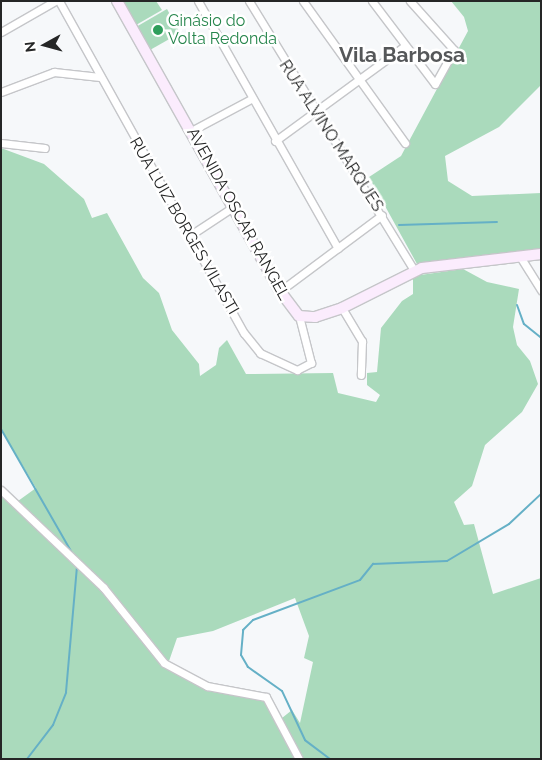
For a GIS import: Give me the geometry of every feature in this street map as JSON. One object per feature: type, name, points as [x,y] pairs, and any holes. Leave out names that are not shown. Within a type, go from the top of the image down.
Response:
[{"type":"main road","name":"AVENIDA OSCAR RANGEL","points":[[117,1],[192,131],[280,291],[299,316],[315,317],[342,308],[414,270]]},
{"type":"main road","points":[[414,270],[541,254]]},
{"type":"street","points":[[1,32],[55,1]]},
{"type":"street","name":"RUA LUIZ BORGES VILASTI","points":[[59,1],[189,236],[252,344],[277,365],[297,370],[311,362],[299,316]]},
{"type":"street","points":[[198,1],[251,99],[338,248]]},
{"type":"street","name":"RUA ALVINO MARQUES","points":[[249,1],[315,112],[382,215],[414,270]]},
{"type":"street","points":[[303,1],[405,143]]},
{"type":"street","points":[[372,1],[434,84],[454,50],[410,1]]},
{"type":"street","points":[[275,141],[405,46]]},
{"type":"street","points":[[1,92],[54,72],[100,77]]},
{"type":"street","points":[[192,131],[251,99]]},
{"type":"street","points":[[1,143],[46,148]]},
{"type":"street","points":[[189,236],[233,207]]},
{"type":"street","points":[[280,291],[382,215]]},
{"type":"street","points":[[521,258],[526,273],[541,290]]},
{"type":"street","points":[[342,308],[362,340],[361,375]]},
{"type":"street","points":[[1,490],[103,587],[164,663],[207,686],[266,697],[299,759]]},
{"type":"green space","points":[[122,1],[156,1],[162,10],[136,25]]},
{"type":"green space","points":[[451,1],[541,1],[541,85],[499,127],[445,156],[448,181],[472,196],[541,193],[541,251],[417,264],[369,177],[401,156],[468,31],[464,17]]},
{"type":"green space","name":"Ginásio do Volta Redonda","points":[[167,9],[180,33],[150,50],[136,27]]},
{"type":"green space","points":[[1,148],[44,164],[84,199],[92,218],[107,213],[143,278],[159,293],[172,330],[199,364],[200,376],[216,365],[219,348],[227,340],[246,374],[333,373],[338,393],[376,402],[380,395],[367,385],[367,373],[377,372],[381,328],[402,301],[413,294],[413,276],[463,269],[487,282],[519,289],[513,327],[517,345],[530,361],[538,384],[522,412],[485,445],[472,486],[454,502],[464,525],[474,524],[493,594],[541,578],[541,759],[1,759],[1,488],[18,501],[36,488],[1,429]],"holes":[[[295,598],[309,636],[304,658],[313,662],[300,723],[292,710],[277,722],[263,694],[196,682],[168,664],[177,638],[213,631]]]},
{"type":"waterway","points":[[399,225],[497,222]]},
{"type":"waterway","points":[[517,305],[524,324],[541,338]]},
{"type":"waterway","points":[[1,429],[72,553]]},
{"type":"waterway","points":[[330,759],[305,740],[282,691],[248,667],[241,655],[243,630],[253,620],[360,580],[373,564],[447,561],[509,524],[541,494]]},
{"type":"waterway","points":[[27,759],[53,725],[66,692],[77,566]]},
{"type":"place","name":"Ginásio do Volta Redonda","points":[[158,30]]},
{"type":"district","name":"Vila Barbosa","points":[[402,55]]}]
